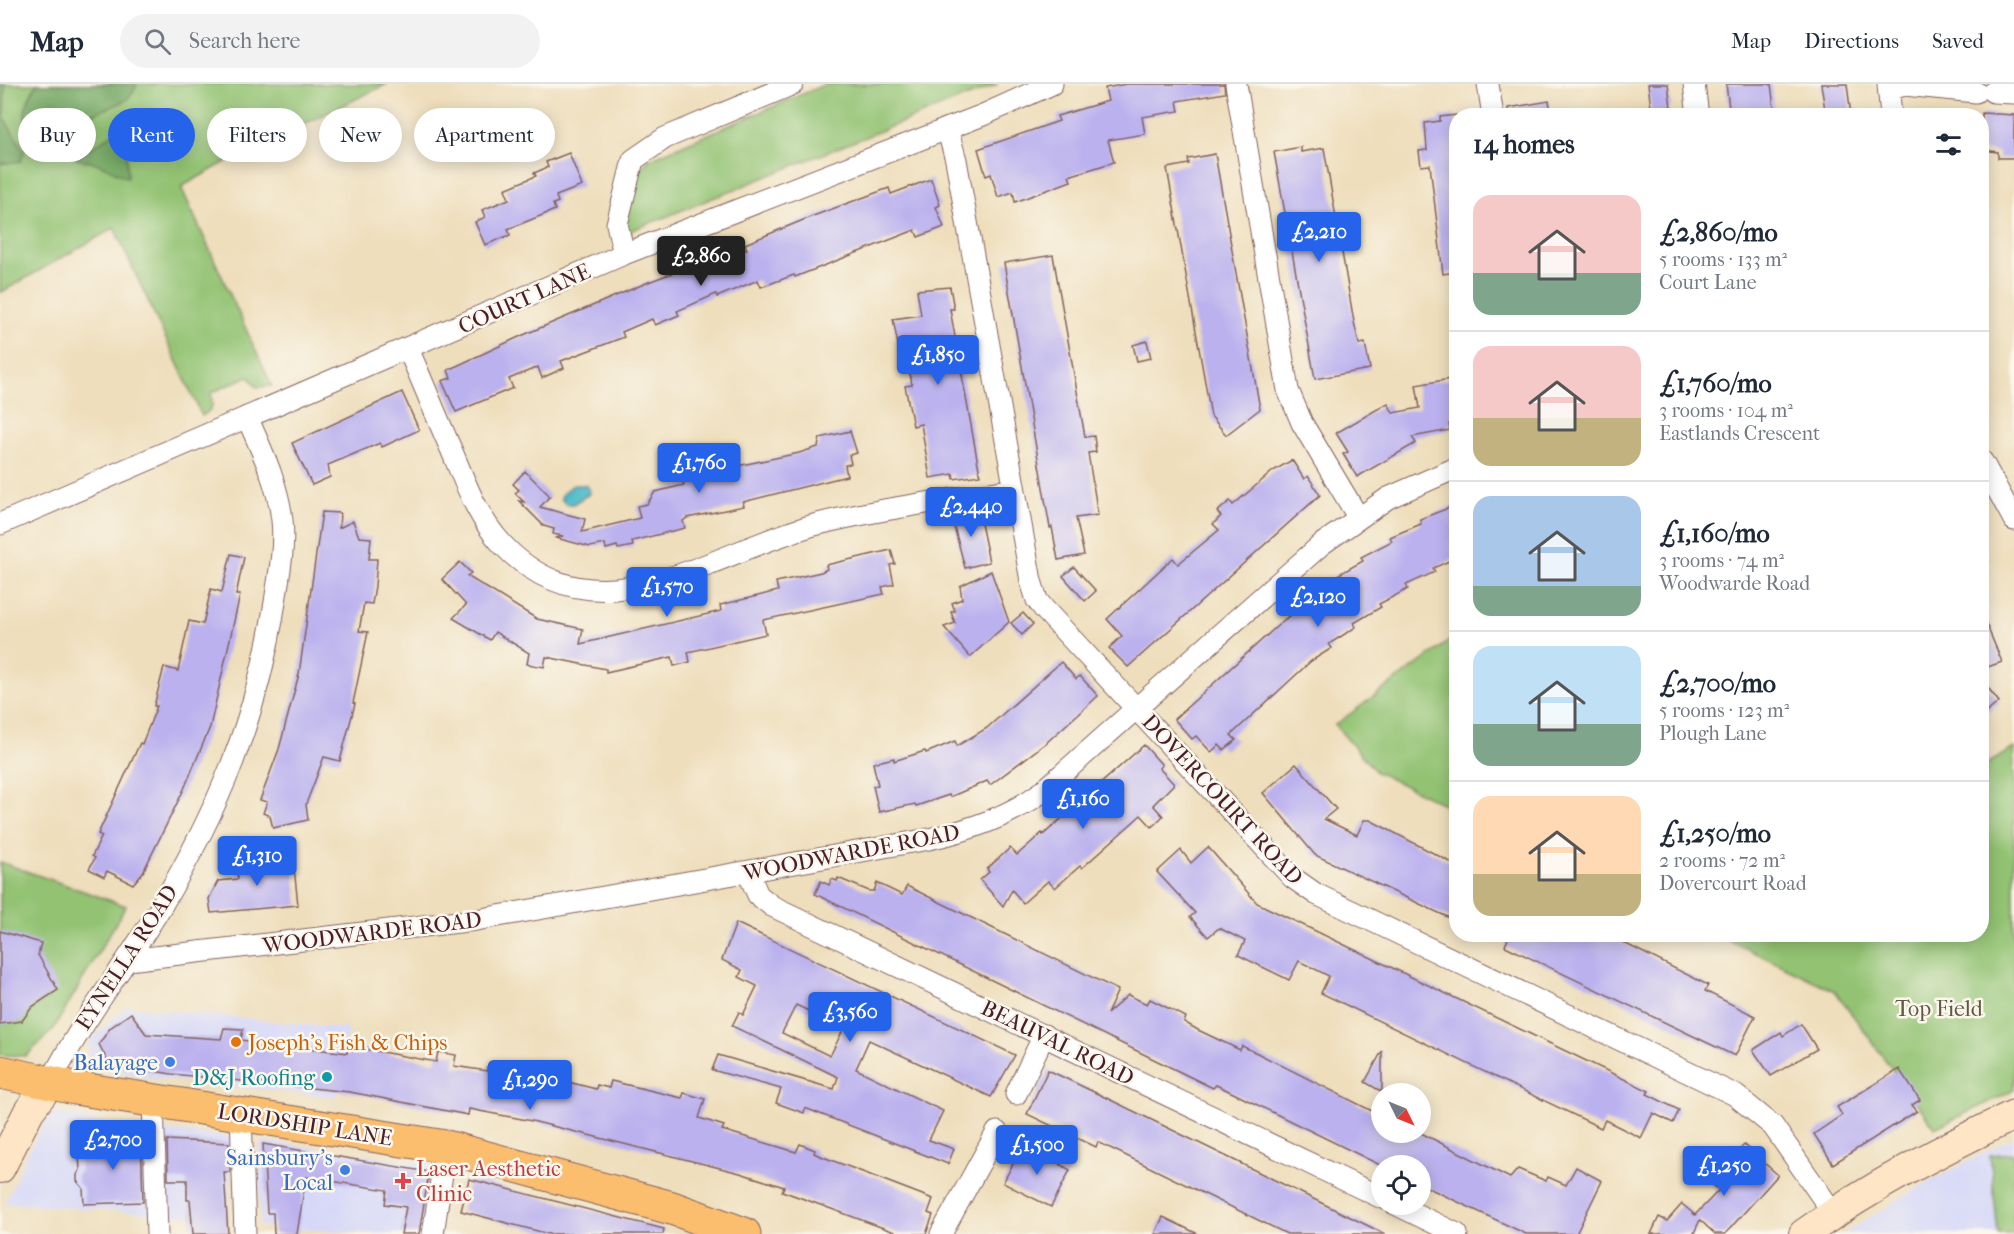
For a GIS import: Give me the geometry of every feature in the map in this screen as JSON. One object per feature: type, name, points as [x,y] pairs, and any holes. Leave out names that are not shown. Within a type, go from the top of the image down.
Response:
[{"type":"main road","name":"LORDSHIP LANE","points":[[0,1072],[50,1083],[446,1147],[672,1208],[744,1234]]},
{"type":"street","points":[[624,254],[617,224],[633,160],[665,138],[793,84]]},
{"type":"street","name":"COURT LANE","points":[[0,524],[624,254],[947,128],[1052,84]]},
{"type":"street","points":[[1236,84],[1288,390],[1302,423],[1358,517]]},
{"type":"street","points":[[1488,84],[1492,108]]},
{"type":"street","points":[[1694,84],[1697,108]]},
{"type":"street","points":[[1890,108],[1888,87],[1904,85],[2014,93]]},
{"type":"street","name":"DOVERCOURT ROAD","points":[[947,128],[956,160],[1014,489],[1037,600],[1283,869],[1304,886],[1735,1095],[1773,1126],[1833,1213]]},
{"type":"street","points":[[408,349],[472,499],[491,531],[526,566],[552,581],[568,586],[603,590],[635,588],[816,525],[1014,489]]},
{"type":"street","name":"EYNELLA ROAD","points":[[50,1083],[70,1043],[128,960],[183,867],[219,801],[241,743],[261,672],[280,563],[282,526],[270,469],[247,417]]},
{"type":"street","name":"WOODWARDE ROAD","points":[[128,960],[476,920],[929,839],[996,819],[1042,792],[1288,572],[1358,517],[1405,489],[1449,471]]},
{"type":"street","points":[[1989,474],[2014,520]]},
{"type":"street","name":"BEAUVAL ROAD","points":[[748,872],[758,895],[772,906],[1371,1193]]},
{"type":"street","points":[[1016,1094],[1044,1035]]},
{"type":"street","points":[[0,1168],[29,1111],[50,1083]]},
{"type":"street","points":[[153,1099],[157,1234]]},
{"type":"street","points":[[241,1114],[245,1234]]},
{"type":"street","points":[[1804,1234],[1833,1213],[1950,1145],[2014,1114]]},
{"type":"street","points":[[942,1234],[997,1132]]},
{"type":"street","points":[[433,1234],[446,1147]]},
{"type":"street","points":[[1418,1215],[1457,1234]]},
{"type":"shaded area","points":[[127,1006],[349,1029],[336,1097],[143,1077],[89,1065],[89,1041]]},
{"type":"shaded area","points":[[51,1111],[115,1125],[232,1137],[228,1219],[5,1203],[26,1156]]},
{"type":"shaded area","points":[[2014,1137],[2014,1234],[1843,1234],[1916,1189]]},
{"type":"shaded area","points":[[264,1141],[443,1166],[433,1234],[380,1234],[260,1226],[259,1146]]},
{"type":"green space","points":[[0,84],[387,84],[337,108],[319,108],[319,117],[307,123],[307,108],[207,108],[207,162],[226,162],[181,187],[272,386],[257,387],[249,377],[246,377],[211,393],[211,407],[202,416],[114,228],[0,293]]},
{"type":"green space","points":[[0,84],[5,84],[4,118],[18,141],[18,161],[0,164]]},
{"type":"green space","points":[[37,84],[137,84],[132,94],[124,101],[96,113],[96,108],[26,108]]},
{"type":"green space","points":[[826,84],[998,84],[625,233],[633,177],[650,159]]},
{"type":"green space","points":[[108,137],[108,162],[127,162],[128,178],[90,162],[96,162],[96,145]]},
{"type":"green space","points":[[1449,641],[1449,807],[1376,772],[1335,725]]},
{"type":"green space","name":"Top Field","points":[[2014,748],[2014,1090],[1935,1128],[1835,991],[1733,942],[1989,942],[1989,763]]},
{"type":"green space","points":[[0,862],[126,906],[53,1030],[26,1056],[0,1055]]},
{"type":"green space","points":[[2014,1153],[2014,1234],[1998,1234],[1990,1155]]},
{"type":"water","points":[[573,485],[585,485],[589,489],[589,494],[573,504],[566,504],[561,499],[562,494]]},
{"type":"building","points":[[1126,84],[1224,84],[1225,93],[1177,101],[1179,111],[1142,117],[1145,134],[1108,140],[1114,162],[1069,176],[1071,181],[1015,202],[1013,192],[998,197],[991,174],[986,176],[978,149],[1059,121],[1057,116],[1108,101],[1105,88]]},
{"type":"building","points":[[1648,84],[1668,84],[1671,107],[1651,108]]},
{"type":"building","points":[[1726,84],[1771,84],[1774,108],[1729,108]]},
{"type":"building","points":[[1821,84],[1847,84],[1850,108],[1825,108]]},
{"type":"building","points":[[1549,101],[1550,108],[1508,108]]},
{"type":"building","points":[[1989,113],[2014,115],[2014,158],[1998,158],[1998,152],[1989,151]]},
{"type":"building","points":[[1449,116],[1449,273],[1443,274],[1430,165],[1421,166],[1419,151],[1427,150],[1425,123],[1440,121],[1440,117]]},
{"type":"building","points":[[1301,147],[1301,152],[1324,148],[1354,322],[1359,344],[1365,343],[1370,369],[1315,379],[1274,152]]},
{"type":"building","points":[[569,153],[582,186],[556,196],[558,202],[553,204],[555,210],[508,229],[510,235],[485,245],[475,222],[485,217],[482,210],[509,199],[505,189],[536,176],[534,173],[548,167],[546,162],[555,162],[555,158]]},
{"type":"building","points":[[1215,154],[1260,409],[1226,435],[1211,416],[1167,168],[1189,164],[1188,159]]},
{"type":"building","points":[[931,179],[940,205],[936,207],[944,227],[918,237],[915,230],[795,277],[794,275],[761,287],[758,280],[717,297],[716,294],[677,311],[679,315],[655,325],[652,319],[622,332],[624,337],[561,361],[564,368],[542,378],[538,367],[509,379],[513,388],[456,412],[442,381],[451,378],[448,370],[521,336],[651,281],[715,257],[717,261],[747,249],[745,244],[889,188],[891,194]]},
{"type":"building","points":[[1053,255],[1085,437],[1094,436],[1096,452],[1088,453],[1098,515],[1076,518],[1084,555],[1058,560],[1052,527],[1050,528],[1004,263]]},
{"type":"building","points":[[950,287],[954,309],[950,309],[980,475],[954,479],[953,474],[930,478],[921,424],[913,426],[905,386],[912,385],[906,350],[899,351],[893,319],[921,315],[917,290]]},
{"type":"building","points":[[1147,341],[1151,358],[1137,361],[1133,345]]},
{"type":"building","points":[[1449,379],[1449,430],[1412,437],[1416,443],[1357,477],[1343,454],[1348,452],[1336,433],[1388,403],[1393,413],[1420,408],[1416,385]]},
{"type":"building","points":[[402,392],[419,430],[382,447],[380,443],[328,465],[330,477],[312,485],[292,443]]},
{"type":"building","points":[[850,431],[857,453],[849,455],[851,464],[845,465],[847,476],[743,502],[744,506],[687,518],[683,521],[685,528],[632,541],[633,546],[618,549],[617,546],[606,549],[605,544],[590,547],[556,538],[563,536],[553,534],[554,529],[544,526],[519,501],[524,502],[515,493],[519,490],[513,484],[525,471],[550,496],[540,507],[585,519],[582,532],[640,518],[637,506],[647,504],[655,492],[684,485],[683,481],[719,474],[718,470],[799,453],[818,447],[820,438]]},
{"type":"building","points":[[1292,460],[1304,479],[1308,476],[1320,495],[1128,667],[1109,648],[1122,636],[1107,619],[1173,558],[1178,564],[1219,530],[1213,524],[1221,516],[1217,512],[1230,501],[1233,505],[1273,471]]},
{"type":"building","points":[[1449,508],[1449,561],[1433,568],[1435,572],[1406,585],[1408,589],[1379,604],[1381,607],[1354,623],[1356,627],[1329,644],[1332,648],[1311,661],[1231,735],[1236,740],[1224,750],[1219,745],[1211,752],[1196,736],[1192,739],[1174,719],[1285,619],[1311,602],[1308,598],[1337,581],[1334,577],[1363,561],[1361,557],[1392,541],[1390,537],[1421,524],[1420,519]]},
{"type":"building","points":[[978,509],[989,562],[965,568],[951,515]]},
{"type":"building","points":[[322,512],[340,513],[339,528],[353,521],[359,537],[371,538],[369,559],[377,559],[375,586],[372,604],[364,603],[359,631],[368,632],[353,703],[355,704],[340,761],[324,757],[306,804],[308,820],[273,828],[270,816],[263,813],[267,802],[260,800],[279,749],[299,674]]},
{"type":"building","points":[[891,550],[895,564],[890,565],[894,584],[882,587],[884,594],[763,620],[766,634],[688,652],[690,662],[674,666],[672,657],[606,672],[606,669],[546,657],[544,667],[527,664],[529,653],[495,632],[490,640],[453,618],[466,605],[442,579],[460,562],[471,573],[467,576],[537,619],[583,629],[580,644],[721,611],[720,605],[778,591],[776,582],[821,572],[827,569],[826,565]]},
{"type":"building","points":[[231,554],[244,557],[236,595],[240,595],[210,727],[184,789],[143,872],[133,884],[107,871],[104,877],[89,869],[95,858],[92,856],[102,836],[98,834],[140,743],[142,744],[157,706],[154,706],[164,667],[178,671],[189,621],[203,624],[211,589],[222,592]]},
{"type":"building","points":[[1074,567],[1096,591],[1085,601],[1063,576]]},
{"type":"building","points":[[991,571],[1009,622],[970,657],[944,627],[955,623],[951,612],[955,611],[952,603],[962,599],[960,586]]},
{"type":"building","points":[[1023,613],[1033,624],[1022,635],[1011,623]]},
{"type":"building","points":[[1989,631],[2002,662],[1989,667]]},
{"type":"building","points":[[1061,662],[1076,679],[1080,676],[1098,696],[1046,743],[990,785],[987,781],[950,797],[949,795],[916,806],[915,804],[879,812],[873,786],[878,785],[873,763],[894,758],[894,761],[925,751],[926,753],[955,741],[957,746],[987,728]]},
{"type":"building","points":[[1989,689],[1999,702],[1989,710]]},
{"type":"building","points":[[1144,745],[1162,765],[1159,768],[1174,784],[1153,805],[1163,816],[1152,827],[1141,815],[1082,868],[1080,866],[1055,888],[1048,881],[1023,903],[1012,890],[1003,906],[980,880],[989,872],[987,869],[1010,848],[1017,855],[1042,833],[1043,835]]},
{"type":"building","points":[[1296,764],[1336,809],[1324,819],[1357,835],[1364,820],[1370,820],[1449,861],[1449,918],[1315,855],[1263,793]]},
{"type":"building","points":[[1208,847],[1257,903],[1649,1091],[1647,1094],[1679,1110],[1673,1123],[1653,1113],[1641,1138],[1605,1120],[1601,1128],[1321,993],[1329,976],[1299,961],[1289,980],[1238,955],[1245,941],[1219,928],[1208,937],[1190,917],[1195,913],[1157,872],[1181,850],[1191,863]]},
{"type":"building","points":[[293,858],[298,905],[211,913],[209,899],[218,881],[238,879],[236,864]]},
{"type":"building","points":[[838,878],[869,891],[874,891],[877,883],[902,895],[907,886],[1118,990],[1107,1014],[1128,995],[1147,1004],[1150,999],[1186,1017],[1184,1022],[1198,1030],[1240,1050],[1242,1046],[1371,1110],[1371,1143],[1431,1143],[1431,1138],[1510,1178],[1518,1169],[1546,1181],[1548,1177],[1566,1185],[1576,1167],[1602,1181],[1576,1234],[1526,1234],[1431,1189],[1431,1155],[1371,1155],[1371,1161],[1216,1085],[1213,1088],[815,894],[821,881],[829,885],[832,879],[837,881]]},
{"type":"building","points":[[736,923],[1015,1055],[991,1097],[869,1040],[856,1069],[943,1111],[929,1140],[954,1149],[948,1164],[805,1108],[804,1113],[776,1103],[781,1089],[712,1070],[718,1055],[834,1089],[838,1077],[732,1026],[739,1012],[743,1015],[757,986],[739,977],[742,970],[722,960]],"holes":[[[796,1005],[844,1028],[830,1056],[782,1033]]]},
{"type":"building","points":[[0,931],[41,943],[38,955],[58,990],[32,1007],[22,1021],[0,1024]]},
{"type":"building","points":[[1507,942],[1622,942],[1708,985],[1705,991],[1755,1016],[1735,1056],[1505,946]]},
{"type":"building","points":[[131,1013],[146,1034],[221,1039],[224,1028],[243,1029],[241,1040],[347,1053],[348,1046],[436,1062],[438,1052],[456,1055],[454,1066],[487,1071],[487,1067],[521,1073],[521,1070],[596,1089],[597,1085],[609,1088],[611,1081],[682,1098],[684,1093],[705,1099],[699,1118],[724,1126],[722,1130],[796,1152],[800,1144],[815,1150],[814,1153],[818,1155],[933,1199],[928,1213],[933,1215],[926,1234],[900,1234],[782,1191],[784,1187],[740,1173],[532,1121],[469,1109],[468,1115],[350,1092],[172,1074],[122,1066],[107,1060],[99,1044],[110,1028]]},
{"type":"building","points":[[1801,1024],[1817,1049],[1771,1076],[1753,1050],[1781,1032],[1783,1036]]},
{"type":"building","points":[[1382,1051],[1382,1083],[1371,1083],[1371,1086],[1365,1082]]},
{"type":"building","points":[[1899,1069],[1920,1100],[1912,1105],[1917,1111],[1833,1164],[1814,1134],[1842,1115],[1837,1107]]},
{"type":"building","points":[[1048,1070],[1385,1234],[1287,1234],[1098,1142],[1096,1147],[1027,1114]]},
{"type":"building","points":[[141,1134],[143,1202],[84,1204],[83,1188],[77,1181],[80,1170],[79,1156],[91,1156],[91,1141],[113,1140],[113,1135]]},
{"type":"building","points":[[167,1140],[229,1143],[230,1172],[224,1172],[228,1234],[193,1234],[190,1200],[187,1200],[187,1180],[168,1180]]},
{"type":"building","points":[[1024,1143],[1070,1170],[1051,1207],[1003,1183]]},
{"type":"building","points":[[263,1144],[429,1172],[419,1234],[401,1234],[406,1207],[385,1204],[387,1190],[306,1177],[297,1234],[274,1234],[273,1213],[267,1213]]},
{"type":"building","points":[[1744,1145],[1778,1175],[1725,1234],[1715,1234],[1700,1220],[1694,1233],[1696,1234],[1651,1234],[1659,1217],[1667,1221],[1682,1204],[1695,1215],[1719,1190],[1710,1182]]},
{"type":"building","points":[[469,1179],[664,1229],[663,1234],[549,1234],[461,1211]]},
{"type":"building","points":[[1163,1217],[1198,1234],[1155,1234]]},
{"type":"place","name":"Joseph's Fish & Chips","points":[[236,1042]]},
{"type":"place","name":"Balayage","points":[[170,1062]]},
{"type":"place","name":"D&J Roofing","points":[[327,1077]]},
{"type":"place","name":"Sainsbury's Local","points":[[345,1170]]},
{"type":"place","name":"Laser Aesthetic Clinic","points":[[403,1181]]}]
